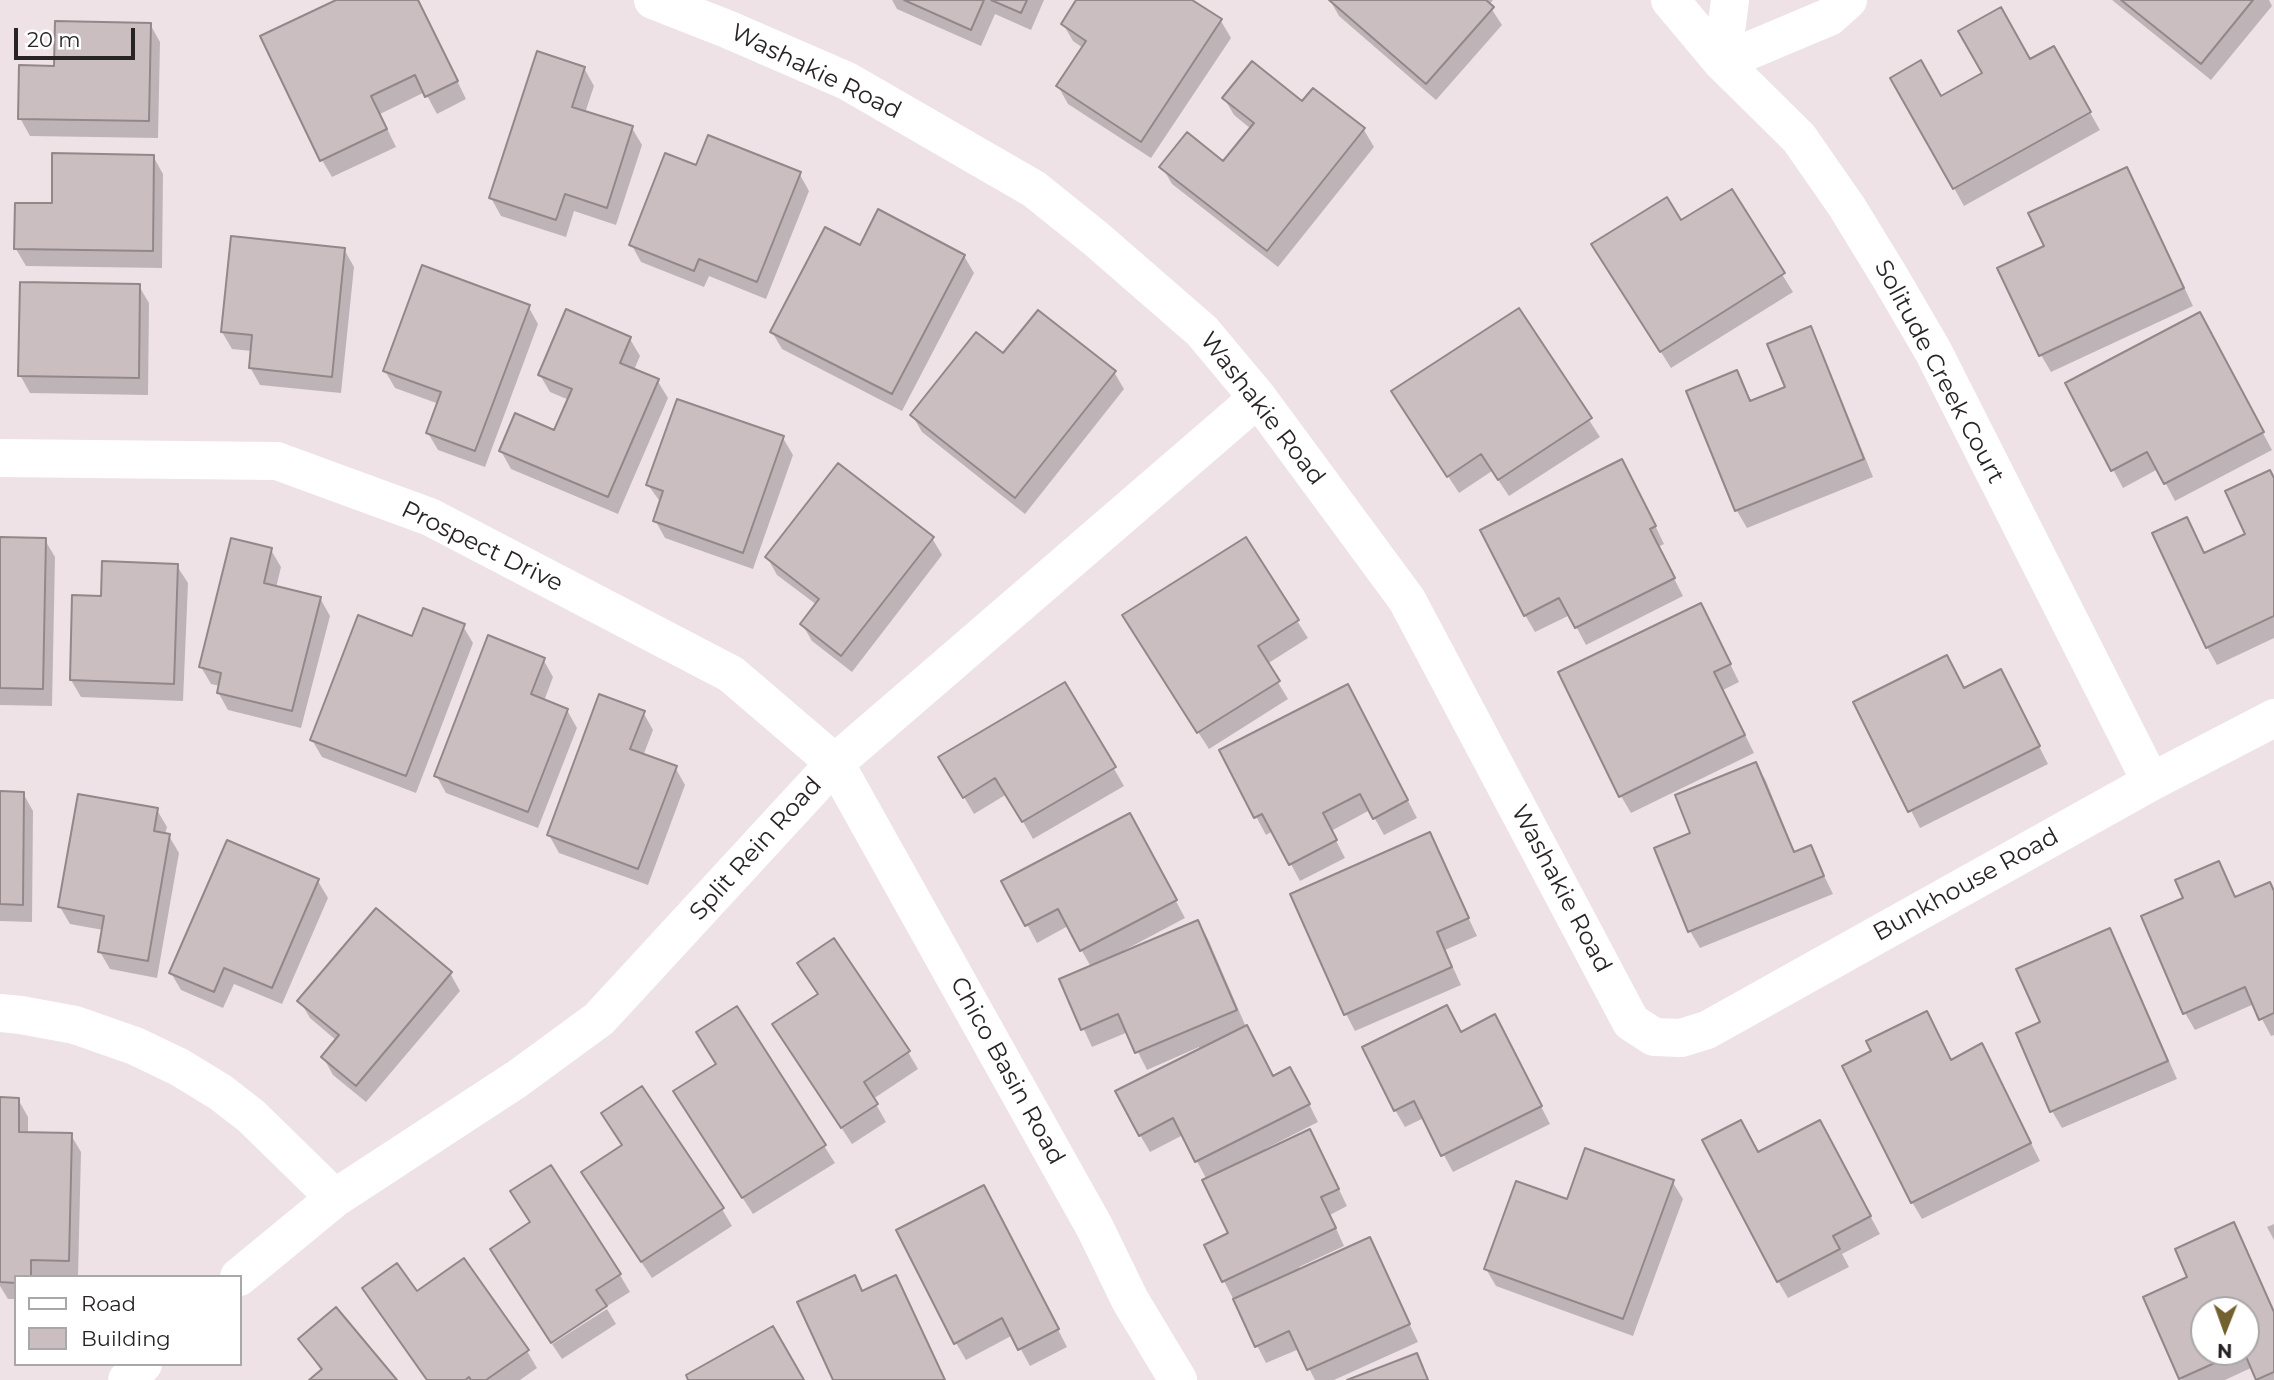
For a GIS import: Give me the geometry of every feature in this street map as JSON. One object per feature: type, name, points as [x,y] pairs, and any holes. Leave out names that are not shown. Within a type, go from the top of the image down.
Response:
[{"type":"street","name":"Washakie Road","points":[[653,0],[848,81],[1034,189],[1202,331],[1258,398],[1407,600],[1631,1022],[1654,1037]]},
{"type":"street","name":"Solitude Creek Court","points":[[1670,0],[1722,62],[1799,138],[1847,207],[1933,351],[2151,782]]},
{"type":"street","points":[[1722,62],[1730,0]]},
{"type":"street","points":[[1722,62],[1829,17],[1848,0]]},
{"type":"street","name":"Split Rein Road","points":[[241,1275],[335,1198],[517,1079],[599,1019],[835,763],[1258,398]]},
{"type":"street","name":"Prospect Drive","points":[[0,458],[276,461],[430,517],[731,674],[835,763]]},
{"type":"street","name":"Bunkhouse Road","points":[[1654,1037],[1681,1038],[1707,1030],[2151,782],[2274,718]]},
{"type":"street","name":"Chico Basin Road","points":[[835,763],[1094,1228],[1164,1375]]},
{"type":"street","points":[[0,1013],[21,1014],[86,1028],[179,1066],[251,1116],[335,1198]]},
{"type":"street","points":[[127,1380],[141,1366]]},
{"type":"building","points":[[336,0],[418,0],[458,81],[425,97],[415,75],[371,96],[387,129],[320,161],[260,36]]},
{"type":"building","points":[[904,0],[984,0],[971,30]]},
{"type":"building","points":[[991,0],[1027,0],[1021,13]]},
{"type":"building","points":[[1076,0],[1192,0],[1222,19],[1141,142],[1056,86],[1086,41],[1061,24]]},
{"type":"building","points":[[1329,0],[1486,0],[1494,7],[1426,84]]},
{"type":"building","points":[[2121,0],[2253,0],[2201,64]]},
{"type":"building","points":[[2001,7],[2030,59],[2054,46],[2091,112],[1953,189],[1890,78],[1921,60],[1941,96],[1982,73],[1958,31]]},
{"type":"building","points":[[55,21],[151,23],[149,121],[18,119],[19,65],[54,66]]},
{"type":"building","points":[[537,51],[585,67],[572,107],[633,126],[607,208],[565,194],[556,220],[489,198]]},
{"type":"building","points":[[1252,61],[1302,101],[1313,88],[1365,128],[1267,251],[1159,167],[1187,132],[1223,161],[1254,123],[1222,98]]},
{"type":"building","points":[[708,135],[801,172],[757,282],[699,259],[694,271],[629,245],[665,153],[696,165]]},
{"type":"building","points":[[52,153],[154,155],[153,251],[14,249],[15,203],[52,203]]},
{"type":"building","points":[[2127,167],[2184,288],[2039,356],[1997,268],[2044,246],[2028,213]]},
{"type":"building","points":[[1732,189],[1785,273],[1660,352],[1591,244],[1667,197],[1681,220]]},
{"type":"building","points":[[878,209],[965,255],[892,394],[770,332],[825,227],[860,245]]},
{"type":"building","points":[[231,236],[345,248],[332,377],[249,368],[252,335],[221,332]]},
{"type":"building","points":[[422,265],[530,305],[475,451],[426,433],[441,392],[383,371]]},
{"type":"building","points":[[20,282],[140,284],[139,378],[18,376]]},
{"type":"building","points":[[1519,308],[1592,418],[1498,480],[1481,454],[1447,477],[1391,391]]},
{"type":"building","points":[[566,309],[631,337],[620,363],[659,379],[608,497],[499,451],[515,413],[554,430],[572,389],[538,375]]},
{"type":"building","points":[[1038,310],[1116,371],[1015,498],[910,415],[976,332],[1003,353]]},
{"type":"building","points":[[2200,312],[2264,432],[2164,484],[2147,452],[2111,471],[2065,383]]},
{"type":"building","points":[[1811,326],[1864,459],[1735,511],[1686,391],[1737,370],[1750,401],[1785,387],[1767,344]]},
{"type":"building","points":[[677,399],[784,436],[743,553],[653,521],[663,491],[646,485]]},
{"type":"building","points":[[1622,459],[1656,526],[1650,529],[1675,578],[1575,628],[1559,598],[1524,616],[1480,530]]},
{"type":"building","points":[[838,463],[934,537],[841,656],[800,624],[819,599],[765,557]]},
{"type":"building","points":[[2270,470],[2274,478],[2274,616],[2206,648],[2152,533],[2187,517],[2204,553],[2245,534],[2225,491]]},
{"type":"building","points":[[0,537],[46,538],[43,689],[0,688]]},
{"type":"building","points":[[1246,537],[1299,620],[1258,646],[1280,681],[1197,733],[1122,615]]},
{"type":"building","points":[[231,538],[272,548],[264,583],[321,597],[292,711],[217,693],[221,673],[199,667]]},
{"type":"building","points":[[102,561],[178,564],[174,684],[70,680],[72,595],[101,596]]},
{"type":"building","points":[[1701,603],[1731,664],[1714,672],[1745,735],[1619,797],[1558,672]]},
{"type":"building","points":[[423,608],[465,624],[406,776],[310,740],[358,615],[412,636]]},
{"type":"building","points":[[488,635],[545,658],[531,694],[568,709],[528,812],[434,776]]},
{"type":"building","points":[[1947,655],[1964,688],[2001,669],[2040,746],[1908,812],[1853,702]]},
{"type":"building","points":[[1065,682],[1116,767],[1022,822],[995,778],[963,798],[938,757]]},
{"type":"building","points":[[1348,684],[1408,800],[1373,819],[1360,794],[1323,813],[1337,840],[1289,865],[1262,814],[1254,818],[1219,750]]},
{"type":"building","points":[[599,694],[645,711],[630,749],[677,766],[638,869],[547,835]]},
{"type":"building","points":[[1756,762],[1794,852],[1811,845],[1824,876],[1688,932],[1654,848],[1690,833],[1675,795]]},
{"type":"building","points":[[0,791],[24,792],[23,905],[0,904]]},
{"type":"building","points":[[78,794],[158,808],[154,831],[170,834],[148,961],[98,952],[104,916],[58,907]]},
{"type":"building","points":[[1130,813],[1177,900],[1080,951],[1058,909],[1025,926],[1001,881]]},
{"type":"building","points":[[1430,832],[1469,918],[1437,932],[1452,967],[1344,1015],[1290,894]]},
{"type":"building","points":[[227,840],[319,879],[272,988],[224,968],[214,992],[169,973]]},
{"type":"building","points":[[2219,861],[2235,897],[2270,882],[2274,891],[2274,1013],[2259,1020],[2245,987],[2183,1014],[2141,916],[2183,898],[2175,880]]},
{"type":"building","points":[[376,908],[452,972],[356,1086],[321,1057],[339,1035],[297,1001]]},
{"type":"building","points":[[1198,920],[1237,1010],[1135,1053],[1118,1014],[1081,1030],[1059,979]]},
{"type":"building","points":[[2110,928],[2168,1061],[2050,1112],[2016,1033],[2040,1022],[2016,969]]},
{"type":"building","points":[[834,938],[910,1051],[864,1082],[878,1104],[841,1128],[772,1024],[818,994],[797,963]]},
{"type":"building","points":[[1447,1005],[1461,1032],[1495,1014],[1542,1106],[1441,1156],[1414,1101],[1394,1111],[1362,1047]]},
{"type":"building","points":[[737,1006],[826,1145],[742,1198],[673,1091],[716,1064],[696,1032]]},
{"type":"building","points":[[1927,1011],[1951,1060],[1982,1043],[2031,1143],[1911,1203],[1842,1066],[1871,1051],[1866,1041]]},
{"type":"building","points":[[1247,1025],[1273,1076],[1290,1067],[1310,1104],[1195,1162],[1173,1118],[1139,1136],[1115,1091]]},
{"type":"building","points":[[642,1086],[724,1208],[641,1262],[581,1172],[622,1145],[601,1113]]},
{"type":"building","points":[[0,1097],[19,1098],[19,1132],[72,1133],[69,1261],[31,1260],[31,1275],[14,1275],[14,1283],[0,1282]]},
{"type":"building","points":[[1741,1120],[1758,1152],[1820,1120],[1871,1216],[1833,1236],[1840,1249],[1777,1282],[1702,1140]]},
{"type":"building","points":[[1310,1129],[1339,1189],[1321,1197],[1336,1228],[1222,1282],[1204,1245],[1228,1233],[1202,1180]]},
{"type":"building","points":[[1585,1148],[1674,1180],[1623,1319],[1484,1269],[1516,1181],[1567,1199]]},
{"type":"building","points":[[551,1165],[621,1274],[596,1290],[607,1306],[551,1343],[490,1249],[530,1222],[510,1191]]},
{"type":"building","points":[[984,1185],[1059,1329],[1018,1350],[1002,1318],[954,1344],[896,1230]]},
{"type":"building","points":[[2234,1222],[2274,1312],[2274,1372],[2256,1380],[2250,1366],[2260,1366],[2260,1296],[2190,1296],[2190,1366],[2208,1366],[2179,1379],[2143,1297],[2187,1277],[2175,1249]]},
{"type":"building","points":[[1370,1237],[1410,1324],[1307,1370],[1289,1331],[1255,1347],[1233,1299]]},
{"type":"building","points":[[464,1258],[529,1350],[486,1380],[471,1380],[469,1377],[465,1380],[427,1380],[362,1288],[397,1263],[417,1291]]},
{"type":"building","points":[[855,1275],[862,1291],[896,1275],[945,1380],[833,1380],[797,1302]]},
{"type":"building","points":[[336,1307],[397,1380],[309,1380],[322,1369],[298,1339]]},
{"type":"building","points":[[773,1326],[804,1380],[688,1380],[686,1375]]},
{"type":"building","points":[[1417,1353],[1428,1380],[1347,1380]]}]
